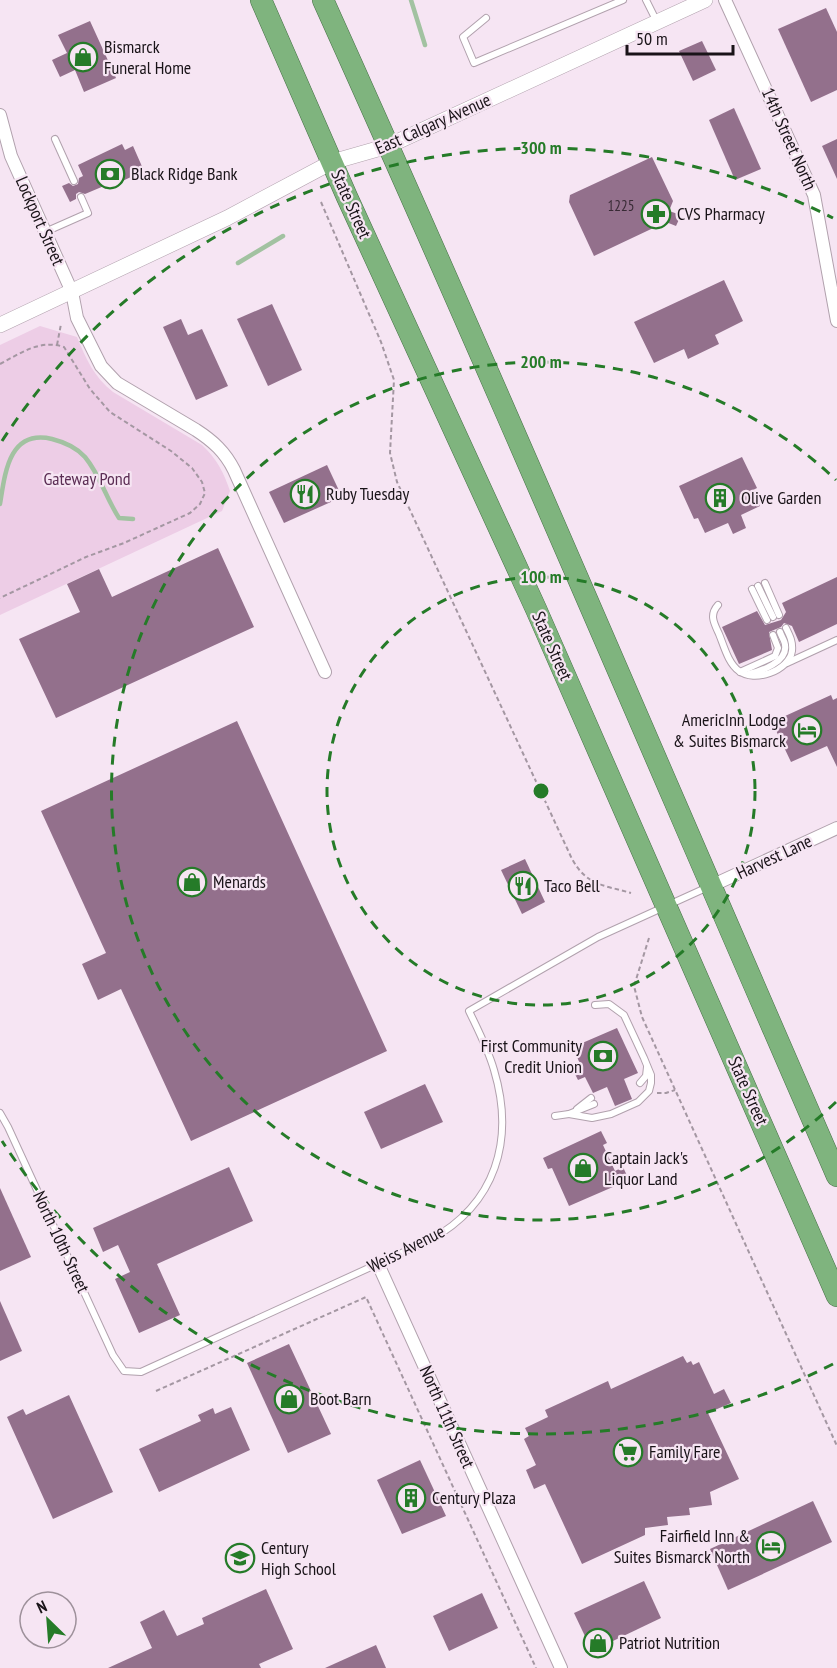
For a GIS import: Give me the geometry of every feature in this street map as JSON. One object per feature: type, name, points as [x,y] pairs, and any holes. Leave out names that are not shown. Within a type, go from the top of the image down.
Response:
[{"type":"highway","name":"State Street","points":[[261,0],[332,162],[536,609],[837,1296]]},
{"type":"highway","points":[[323,0],[496,385],[837,1176]]},
{"type":"street","name":"East Calgary Avenue","points":[[0,325],[227,218],[332,162],[388,146],[705,0]]},
{"type":"street","name":"14th Street North","points":[[725,0],[814,195],[837,321]]},
{"type":"street","name":"Lockport Street","points":[[0,115],[11,156],[72,292],[77,318],[96,358],[117,383],[207,437],[229,462],[325,672]]},
{"type":"street","name":"Harvest Lane","points":[[711,886],[837,828]]},
{"type":"street","name":"North 11th Street","points":[[378,1264],[561,1668]]},
{"type":"lane","points":[[486,18],[464,37],[474,63],[623,0]]},
{"type":"lane","points":[[646,0],[657,22]]},
{"type":"lane","points":[[55,139],[74,181]]},
{"type":"lane","points":[[45,232],[88,213],[81,196]]},
{"type":"lane","points":[[758,586],[773,617],[758,586]]},
{"type":"lane","points":[[718,605],[713,612],[713,622],[732,664],[742,673],[758,676],[837,640]]},
{"type":"lane","points":[[742,673],[775,656],[780,632],[792,644],[791,656],[784,664]]},
{"type":"lane","name":"Weiss Avenue","points":[[124,1371],[132,1373],[150,1368],[430,1240],[454,1225],[481,1196],[495,1167],[500,1148],[502,1122],[498,1087],[487,1050],[469,1011],[598,937],[711,886]]},
{"type":"lane","points":[[555,1116],[569,1114],[592,1118],[611,1114],[638,1102],[649,1091],[651,1076],[620,1010],[609,1004],[595,1005]]},
{"type":"lane","points":[[640,1079],[644,1069],[644,1058]]},
{"type":"lane","points":[[569,1114],[592,1101]]},
{"type":"lane","name":"North 10th Street","points":[[0,1113],[113,1355],[124,1371]]},
{"type":"path","points":[[321,202],[381,342],[394,380],[390,453],[397,482],[576,866],[598,885],[631,893]]},
{"type":"path","points":[[57,345],[61,324]]},
{"type":"path","points":[[0,364],[33,346],[53,343],[64,347],[70,353],[76,369],[90,389],[110,412],[171,451],[192,468],[202,482],[205,493],[200,504],[190,513],[124,543],[86,557],[0,598]]},
{"type":"path","points":[[649,938],[636,978],[635,995],[642,1017],[837,1446]]},
{"type":"path","points":[[649,1091],[660,1094],[675,1090]]},
{"type":"path","points":[[156,1391],[366,1297],[536,1668]]},
{"type":"green space","name":"Gateway Pond","points":[[40,326],[77,337],[91,367],[113,392],[202,445],[219,467],[230,491],[222,511],[0,615],[0,345]]},
{"type":"building","points":[[826,8],[837,32],[837,90],[811,102],[778,29]]},
{"type":"building","name":"Bismarck Funeral Home","points":[[90,21],[116,78],[84,92],[75,70],[60,77],[52,60],[67,53],[58,35]]},
{"type":"building","points":[[702,41],[716,70],[693,81],[679,51]]},
{"type":"building","points":[[734,108],[761,169],[735,180],[709,120]]},
{"type":"building","points":[[837,139],[837,179],[822,146]]},
{"type":"building","name":"Black Ridge Bank","points":[[122,144],[125,150],[133,146],[144,171],[105,189],[104,186],[85,194],[79,192],[76,194],[76,199],[70,202],[62,186],[69,183],[73,186],[78,184],[79,178],[83,176],[78,165]]},
{"type":"building","name":"CVS Pharmacy","points":[[652,157],[673,201],[669,211],[681,215],[676,226],[666,222],[594,256],[569,202],[570,195]]},
{"type":"building","points":[[724,280],[743,321],[715,335],[719,344],[688,359],[684,349],[654,363],[634,322]]},
{"type":"building","points":[[272,304],[302,370],[268,386],[237,319]]},
{"type":"building","points":[[181,319],[188,335],[202,329],[228,386],[196,400],[163,327]]},
{"type":"building","name":"Olive Garden","points":[[742,457],[757,488],[753,490],[760,506],[741,515],[746,528],[733,534],[728,523],[705,533],[698,518],[694,519],[679,486]]},
{"type":"building","name":"Ruby Tuesday","points":[[327,465],[342,497],[284,523],[269,492]]},
{"type":"building","points":[[218,548],[254,627],[56,718],[19,639],[80,612],[67,584],[99,569],[112,597]]},
{"type":"building","points":[[837,577],[837,624],[799,642],[792,626],[784,623],[781,627],[769,632],[772,650],[739,664],[722,627],[757,611],[765,625],[781,620],[786,612],[782,603]]},
{"type":"building","name":"AmericInn Lodge & Suites Bismarck","points":[[831,695],[833,700],[837,698],[837,767],[827,746],[791,762],[772,722]]},
{"type":"building","name":"Menards","points":[[237,721],[387,1051],[191,1141],[121,989],[98,1000],[82,964],[106,953],[41,811]]},
{"type":"building","name":"Taco Bell","points":[[525,859],[545,902],[522,914],[501,870]]},
{"type":"building","name":"First Community Credit Union","points":[[617,1028],[638,1073],[624,1079],[632,1099],[615,1106],[607,1087],[593,1093],[585,1077],[578,1080],[572,1068],[580,1064],[573,1047]]},
{"type":"building","points":[[425,1084],[443,1122],[381,1149],[364,1112]]},
{"type":"building","name":"Captain Jack's Liquor Land","points":[[601,1131],[607,1143],[603,1145],[615,1171],[623,1167],[629,1180],[569,1206],[552,1168],[548,1169],[543,1158]]},
{"type":"building","points":[[229,1167],[253,1221],[157,1264],[180,1315],[139,1333],[115,1279],[130,1272],[118,1245],[103,1252],[93,1228]]},
{"type":"building","points":[[0,1188],[31,1257],[0,1271]]},
{"type":"building","points":[[0,1301],[22,1351],[0,1361]]},
{"type":"building","name":"Boot Barn","points":[[289,1344],[331,1434],[288,1453],[247,1363]]},
{"type":"building","name":"Family Fare","points":[[683,1356],[687,1363],[691,1361],[693,1365],[699,1362],[714,1394],[724,1389],[731,1403],[708,1413],[739,1479],[710,1492],[712,1505],[689,1508],[690,1515],[667,1517],[668,1525],[645,1528],[645,1535],[582,1564],[545,1484],[534,1489],[526,1470],[536,1465],[524,1439],[529,1436],[525,1428],[548,1417],[545,1410],[608,1381],[611,1389]]},
{"type":"building","points":[[69,1395],[113,1492],[53,1519],[7,1417],[23,1409],[26,1415]]},
{"type":"building","points":[[231,1407],[250,1450],[159,1492],[139,1449],[201,1421],[198,1415],[213,1408],[215,1414]]},
{"type":"building","name":"Century Plaza","points":[[420,1460],[446,1516],[402,1534],[377,1480]]},
{"type":"building","name":"Fairfield Inn & Suites Bismarck North","points":[[813,1501],[832,1542],[728,1590],[710,1549]]},
{"type":"building","points":[[644,1581],[661,1618],[592,1651],[574,1613]]},
{"type":"building","points":[[266,1589],[293,1649],[259,1664],[261,1668],[108,1668],[152,1648],[140,1622],[164,1610],[177,1636],[204,1624],[202,1618]]},
{"type":"building","points":[[482,1593],[498,1628],[449,1651],[433,1616]]},
{"type":"building","points":[[376,1645],[386,1668],[325,1668]]},
{"type":"waterway","points":[[411,0],[425,45]]},
{"type":"waterway","points":[[238,263],[283,236]]},
{"type":"waterway","points":[[0,504],[7,467],[18,447],[26,441],[38,438],[52,439],[82,454],[95,471],[119,518],[133,519]]},
{"type":"place","name":"Bismarck Funeral Home","points":[[83,57]]},
{"type":"place","name":"Black Ridge Bank","points":[[110,174]]},
{"type":"place","name":"CVS Pharmacy","points":[[656,214]]},
{"type":"place","name":"Ruby Tuesday","points":[[305,494]]},
{"type":"place","name":"Olive Garden","points":[[720,498]]},
{"type":"place","name":"AmericInn Lodge & Suites Bismarck","points":[[807,730]]},
{"type":"place","name":"Menards","points":[[192,882]]},
{"type":"place","name":"Taco Bell","points":[[523,886]]},
{"type":"place","name":"First Community Credit Union","points":[[603,1056]]},
{"type":"place","name":"Captain Jack's Liquor Land","points":[[583,1168]]},
{"type":"place","name":"Boot Barn","points":[[289,1399]]},
{"type":"place","name":"Family Fare","points":[[628,1452]]},
{"type":"place","name":"Century Plaza","points":[[411,1498]]},
{"type":"place","name":"Fairfield Inn & Suites Bismarck North","points":[[771,1546]]},
{"type":"place","name":"Century High School","points":[[240,1558]]},
{"type":"place","name":"Patriot Nutrition","points":[[598,1643]]}]
